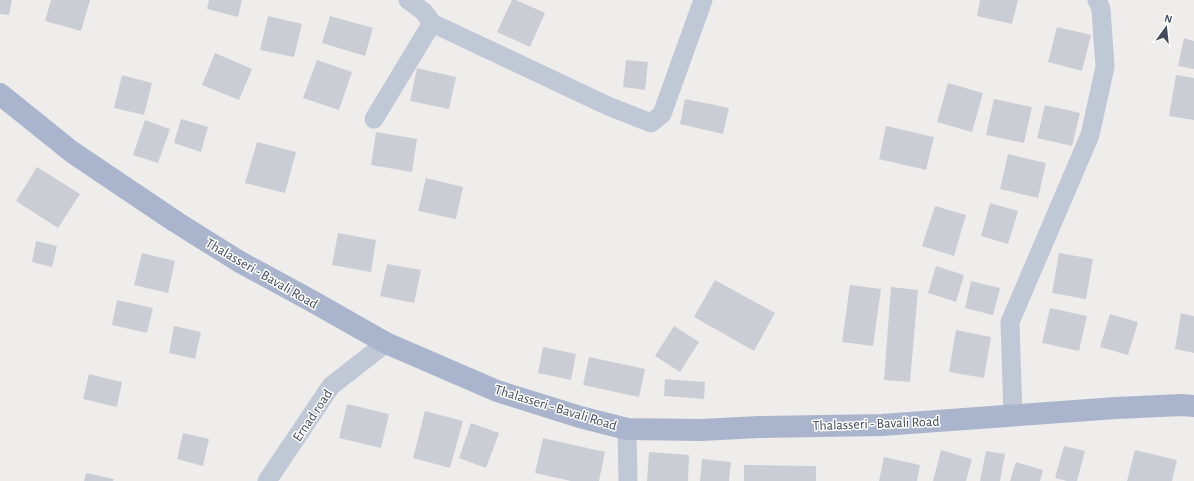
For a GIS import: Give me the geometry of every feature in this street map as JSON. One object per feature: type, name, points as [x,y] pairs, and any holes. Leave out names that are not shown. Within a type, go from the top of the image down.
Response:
[{"type":"main road","name":"Thalasseri - Bavali Road","points":[[0,94],[72,152],[176,222],[240,262],[386,342],[497,391],[580,417],[627,429],[701,430],[759,427],[882,425],[1116,408],[1181,405],[1194,406]]},
{"type":"street","points":[[408,0],[424,12],[432,23],[608,106],[651,123],[662,114],[703,0]]},
{"type":"street","points":[[1013,416],[1010,322],[1090,135],[1105,67],[1101,8],[1097,0]]},
{"type":"street","points":[[374,119],[432,23]]},
{"type":"street","name":"Ernad road","points":[[267,481],[331,386],[386,342]]},
{"type":"street","points":[[627,429],[628,481]]},
{"type":"building","points":[[0,0],[12,0],[9,15],[0,14]]},
{"type":"building","points":[[51,0],[90,0],[81,31],[45,21]]},
{"type":"building","points":[[209,0],[242,0],[238,17],[207,9]]},
{"type":"building","points":[[512,0],[516,0],[545,13],[530,47],[497,32]]},
{"type":"building","points":[[980,0],[1018,0],[1012,24],[977,16]]},
{"type":"building","points":[[268,16],[302,24],[294,57],[260,50]]},
{"type":"building","points":[[330,16],[373,28],[365,56],[322,43]]},
{"type":"building","points":[[1057,27],[1091,35],[1082,71],[1048,62]]},
{"type":"building","points":[[1184,38],[1194,41],[1194,69],[1178,66]]},
{"type":"building","points":[[215,53],[252,69],[239,100],[202,85]]},
{"type":"building","points":[[317,60],[352,72],[339,110],[303,98]]},
{"type":"building","points":[[626,60],[648,62],[645,90],[623,87]]},
{"type":"building","points":[[417,68],[456,77],[449,109],[410,101]]},
{"type":"building","points":[[122,75],[152,83],[144,115],[114,108]]},
{"type":"building","points":[[1176,75],[1194,78],[1194,120],[1169,116]]},
{"type":"building","points":[[948,83],[983,93],[972,132],[937,122]]},
{"type":"building","points":[[685,99],[729,108],[723,134],[680,124]]},
{"type":"building","points":[[994,99],[1032,107],[1024,143],[986,135]]},
{"type":"building","points":[[1045,105],[1080,113],[1072,146],[1037,138]]},
{"type":"building","points":[[181,119],[208,127],[201,152],[174,143]]},
{"type":"building","points":[[145,120],[170,129],[158,163],[133,155]]},
{"type":"building","points":[[886,126],[934,137],[926,170],[879,159]]},
{"type":"building","points":[[376,132],[417,139],[412,172],[371,165]]},
{"type":"building","points":[[257,142],[296,152],[285,193],[245,183]]},
{"type":"building","points":[[1008,154],[1046,163],[1038,198],[1000,189]]},
{"type":"building","points":[[37,167],[80,194],[58,228],[16,201]]},
{"type":"building","points":[[426,178],[463,187],[456,219],[418,211]]},
{"type":"building","points":[[990,203],[1018,211],[1008,244],[981,236]]},
{"type":"building","points":[[935,206],[966,215],[954,256],[922,246]]},
{"type":"building","points":[[338,233],[376,240],[371,272],[332,265]]},
{"type":"building","points":[[36,241],[57,246],[52,267],[32,262]]},
{"type":"building","points":[[142,253],[175,261],[168,293],[134,285]]},
{"type":"building","points":[[1059,253],[1093,259],[1086,299],[1052,293]]},
{"type":"building","points":[[387,264],[421,270],[414,303],[380,296]]},
{"type":"building","points":[[936,266],[964,275],[956,302],[928,293]]},
{"type":"building","points":[[715,280],[775,313],[754,351],[694,317]]},
{"type":"building","points":[[971,281],[1000,288],[993,315],[965,308]]},
{"type":"building","points":[[850,285],[881,289],[873,346],[842,342]]},
{"type":"building","points":[[891,287],[918,290],[910,382],[884,380]]},
{"type":"building","points":[[117,300],[153,308],[147,333],[112,325]]},
{"type":"building","points":[[1050,308],[1087,316],[1079,351],[1042,343]]},
{"type":"building","points":[[1181,313],[1194,316],[1194,353],[1175,349]]},
{"type":"building","points":[[1110,314],[1138,322],[1128,355],[1100,347]]},
{"type":"building","points":[[174,326],[201,332],[195,359],[169,353]]},
{"type":"building","points":[[674,326],[699,342],[680,372],[655,356]]},
{"type":"building","points":[[956,330],[991,337],[984,378],[949,372]]},
{"type":"building","points":[[543,347],[576,354],[571,380],[538,373]]},
{"type":"building","points":[[589,357],[645,369],[639,397],[583,385]]},
{"type":"building","points":[[89,374],[122,382],[117,407],[83,399]]},
{"type":"building","points":[[665,379],[705,382],[704,399],[664,396]]},
{"type":"building","points":[[347,404],[389,414],[381,448],[339,438]]},
{"type":"building","points":[[425,411],[463,421],[450,468],[413,458]]},
{"type":"building","points":[[471,423],[499,433],[486,468],[459,458]]},
{"type":"building","points":[[183,433],[209,439],[203,466],[177,459]]},
{"type":"building","points":[[543,438],[605,452],[599,481],[571,481],[535,473]]},
{"type":"building","points":[[1064,446],[1085,451],[1077,481],[1067,481],[1055,478]]},
{"type":"building","points":[[941,450],[972,459],[966,481],[933,481]]},
{"type":"building","points":[[1135,450],[1177,460],[1172,481],[1127,481]]},
{"type":"building","points":[[986,451],[1005,454],[1000,481],[980,481]]},
{"type":"building","points":[[649,452],[689,455],[688,481],[647,481]]},
{"type":"building","points":[[884,457],[920,465],[917,481],[879,481]]},
{"type":"building","points":[[702,459],[731,462],[729,481],[700,481]]},
{"type":"building","points":[[1016,462],[1043,470],[1040,481],[1010,481]]},
{"type":"building","points":[[744,465],[816,466],[816,481],[744,481]]},
{"type":"building","points":[[86,473],[114,479],[113,481],[84,481]]}]
